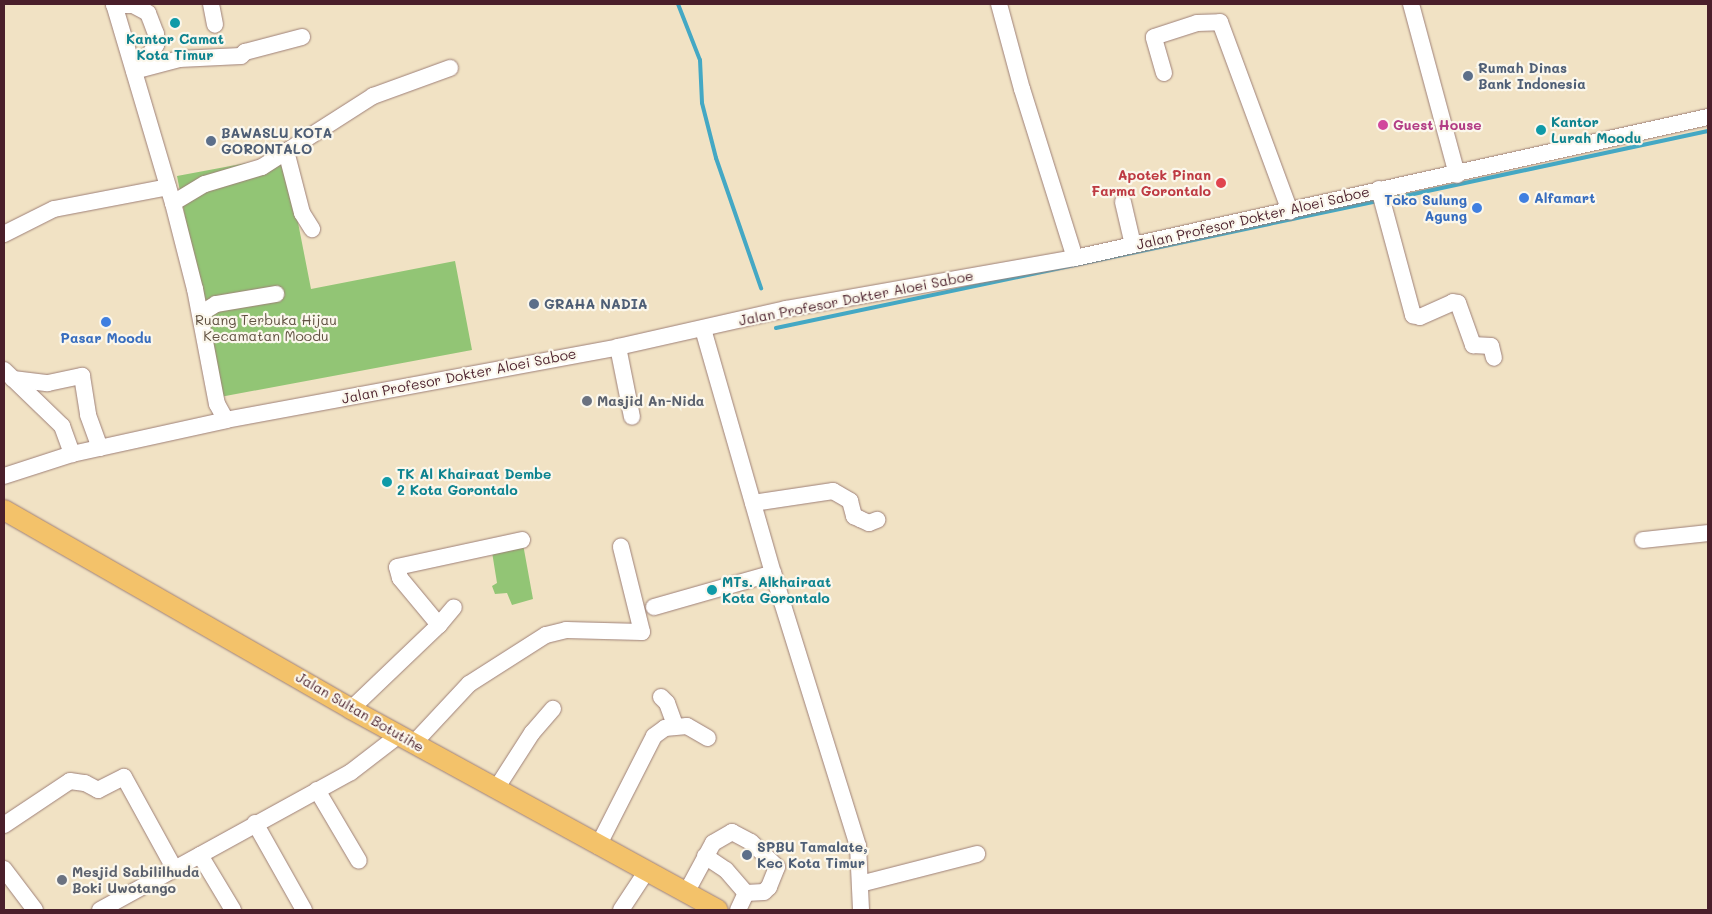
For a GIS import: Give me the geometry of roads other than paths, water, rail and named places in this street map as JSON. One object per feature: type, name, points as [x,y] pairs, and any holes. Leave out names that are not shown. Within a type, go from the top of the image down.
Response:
[{"type":"main road","name":"Jalan Sultan Botutihe","points":[[4,510],[351,709],[598,846],[718,910]]},
{"type":"street","points":[[133,68],[149,55],[156,45],[154,28],[148,13],[142,9],[126,4],[114,4],[173,204],[200,314],[217,404],[226,420]]},
{"type":"street","points":[[211,4],[215,25]]},
{"type":"street","points":[[999,4],[1022,89],[1076,258]]},
{"type":"street","points":[[1411,4],[1457,175]]},
{"type":"street","points":[[1164,73],[1154,37],[1197,23],[1220,22],[1290,211]]},
{"type":"street","points":[[133,68],[179,59],[241,56],[245,52],[302,37]]},
{"type":"street","points":[[173,204],[204,184],[262,168],[373,96],[450,68]]},
{"type":"street","name":"Jalan Profesor Dokter Aloei Saboe","points":[[4,476],[72,454],[226,420],[618,346],[703,329],[786,309],[1076,258],[1290,211],[1379,189],[1457,175],[1708,117]]},
{"type":"street","points":[[286,151],[302,213],[312,229]]},
{"type":"street","points":[[4,234],[54,209],[168,187]]},
{"type":"street","points":[[1379,189],[1413,315],[1420,317],[1453,302],[1458,303],[1473,345],[1491,346],[1494,358]]},
{"type":"street","points":[[1123,202],[1133,245]]},
{"type":"street","points":[[200,314],[216,304],[276,294]]},
{"type":"street","points":[[703,329],[773,572],[858,846],[861,910]]},
{"type":"street","points":[[618,346],[632,417]]},
{"type":"street","points":[[8,374],[48,383],[82,376],[88,415],[100,448]]},
{"type":"street","points":[[8,374],[62,426],[72,454]]},
{"type":"street","points":[[62,426],[88,415]]},
{"type":"street","points":[[753,503],[833,491],[850,501],[854,516],[869,523],[877,520]]},
{"type":"street","points":[[1643,540],[1708,533]]},
{"type":"street","points":[[439,625],[400,578],[397,567],[522,540]]},
{"type":"street","points":[[100,910],[407,739],[469,684],[546,635],[566,630],[642,632],[621,547]]},
{"type":"street","points":[[654,607],[773,572]]},
{"type":"street","points":[[351,709],[439,625],[454,607]]},
{"type":"street","points":[[661,697],[667,703],[675,726]]},
{"type":"street","points":[[496,788],[532,733],[553,709]]},
{"type":"street","points":[[598,846],[649,742],[665,728],[675,726],[687,726],[708,738]]},
{"type":"street","points":[[4,825],[70,781],[86,783],[98,790],[124,776],[174,868]]},
{"type":"street","points":[[317,790],[359,861]]},
{"type":"street","points":[[255,823],[304,910]]},
{"type":"street","points":[[686,893],[713,843],[732,832],[751,842],[777,867],[777,871],[764,892],[746,893]]},
{"type":"street","points":[[860,884],[977,854]]},
{"type":"street","points":[[200,855],[233,910]]},
{"type":"street","points":[[705,856],[726,870],[746,893]]},
{"type":"street","points":[[4,869],[35,910]]},
{"type":"street","points":[[621,910],[646,872]]},
{"type":"street","points":[[738,910],[746,893]]},
{"type":"waterway","points":[[678,4],[700,60],[702,103],[716,158],[761,288]]},
{"type":"waterway","points":[[1395,198],[1708,131]]},
{"type":"waterway","points":[[776,328],[1378,201]]},
{"type":"place","name":"Kantor Camat Kota Timur","points":[[175,23]]},
{"type":"place","name":"Rumah Dinas Bank Indonesia","points":[[1468,76]]},
{"type":"place","name":"Guest House","points":[[1383,125]]},
{"type":"place","name":"Kantor Lurah Moodu","points":[[1541,130]]},
{"type":"place","name":"BAWASLU KOTA GORONTALO","points":[[211,141]]},
{"type":"place","name":"Apotek Pinan Farma Gorontalo","points":[[1221,183]]},
{"type":"place","name":"Alfamart","points":[[1524,198]]},
{"type":"place","name":"Toko Sulung Agung","points":[[1477,208]]},
{"type":"place","name":"GRAHA NADIA","points":[[534,304]]},
{"type":"place","name":"Pasar Moodu","points":[[106,322]]},
{"type":"place","name":"Masjid An-Nida","points":[[587,401]]},
{"type":"place","name":"TK Al Khairaat Dembe 2 Kota Gorontalo","points":[[387,482]]},
{"type":"place","name":"MTs. Alkhairaat Kota Gorontalo","points":[[712,590]]},
{"type":"place","name":"SPBU Tamalate, Kec Kota Timur","points":[[747,855]]},
{"type":"place","name":"Mesjid Sabililhuda Boki Uwotango","points":[[62,880]]},
{"type":"park label","name":"Ruang Terbuka Hijau Kecamatan Moodu","points":[[266,328]]}]
